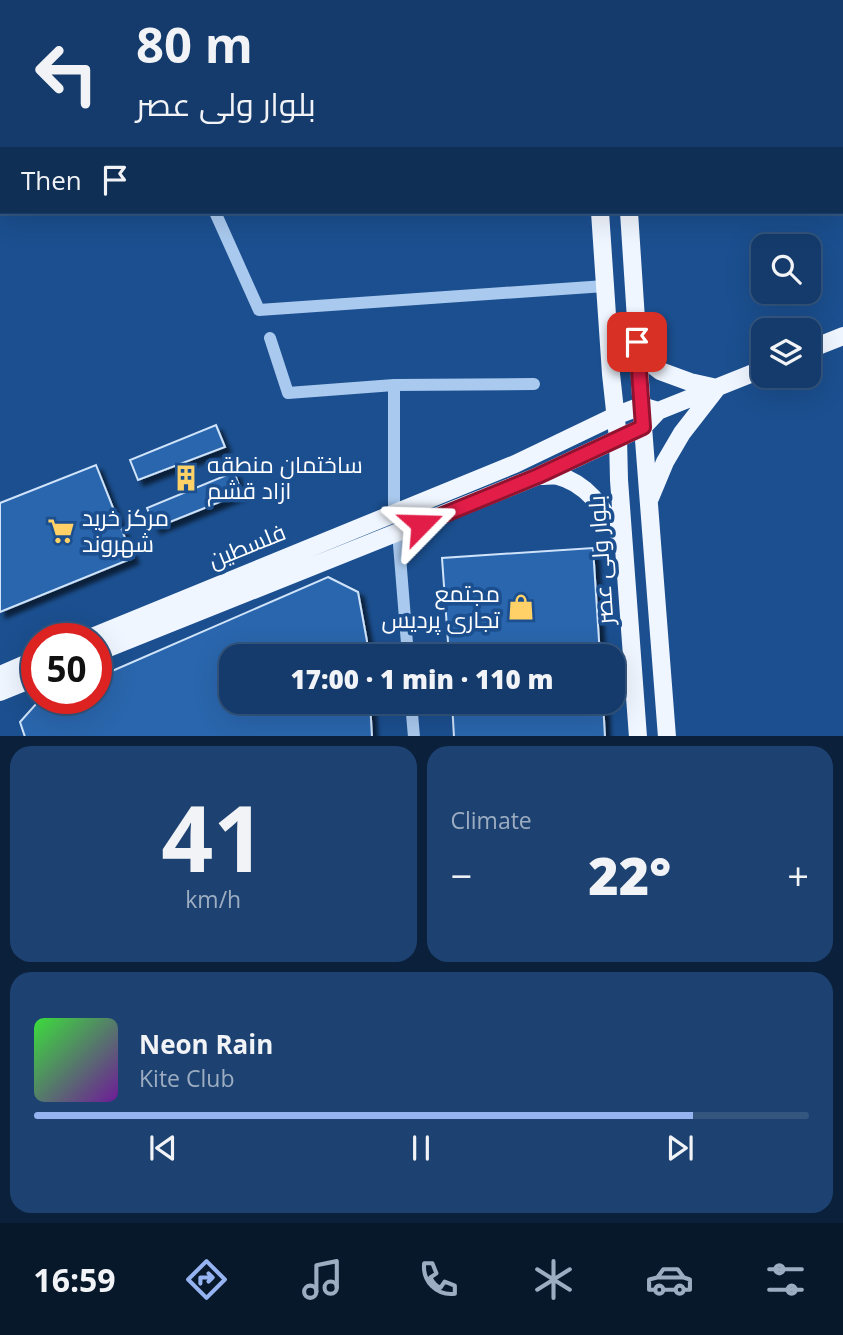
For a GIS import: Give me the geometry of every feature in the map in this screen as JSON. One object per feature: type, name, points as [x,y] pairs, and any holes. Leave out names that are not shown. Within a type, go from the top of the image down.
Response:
[{"type":"main road","name":"بلوار ولی عصر","points":[[600,214],[639,736]]},
{"type":"main road","points":[[629,214],[638,354],[650,408]]},
{"type":"main road","points":[[821,345],[843,336]]},
{"type":"main road","points":[[638,354],[660,371],[717,388],[682,433],[665,462],[649,501]]},
{"type":"main road","name":"فلسطین","points":[[112,629],[515,464],[615,416],[717,388],[751,374]]},
{"type":"main road","name":"فلسطین","points":[[112,647],[538,476],[643,427],[650,408]]},
{"type":"main road","points":[[643,427],[667,736]]},
{"type":"main road","points":[[538,476],[557,476],[583,487],[601,506],[624,542]]},
{"type":"main road","points":[[0,675],[21,666]]},
{"type":"main road","points":[[0,692],[21,683]]},
{"type":"street","points":[[216,214],[259,310],[606,286]]},
{"type":"street","points":[[270,338],[288,393],[394,385],[534,384]]},
{"type":"street","points":[[394,385],[394,513]]},
{"type":"street","points":[[398,533],[407,644]]},
{"type":"street","points":[[412,714],[414,736]]},
{"type":"building","points":[[216,425],[225,447],[138,480],[130,460]]},
{"type":"building","name":"مرکز خرید شهروند","points":[[96,465],[133,558],[0,612],[0,503]]},
{"type":"building","points":[[234,472],[242,493],[155,528],[147,508]]},
{"type":"building","name":"مجتمع تجاری پردیس","points":[[593,548],[599,644],[448,644],[442,558]]},
{"type":"building","points":[[328,577],[358,592],[367,644],[219,644],[219,714],[371,714],[372,736],[25,736],[20,722],[27,714],[112,714],[112,671]]},
{"type":"building","name":"مجتمع تجاری پردیس","points":[[453,714],[604,714],[605,736],[454,736]]},
{"type":"place","name":"ساختمان منطقه ازاد قشم","points":[[186,478]]},
{"type":"place","name":"مرکز خرید شهروند","points":[[61,531]]},
{"type":"place","name":"مجتمع تجاری پردیس","points":[[521,607]]},
{"type":"route","points":[[421,524],[538,476],[643,427],[637,342]]}]
